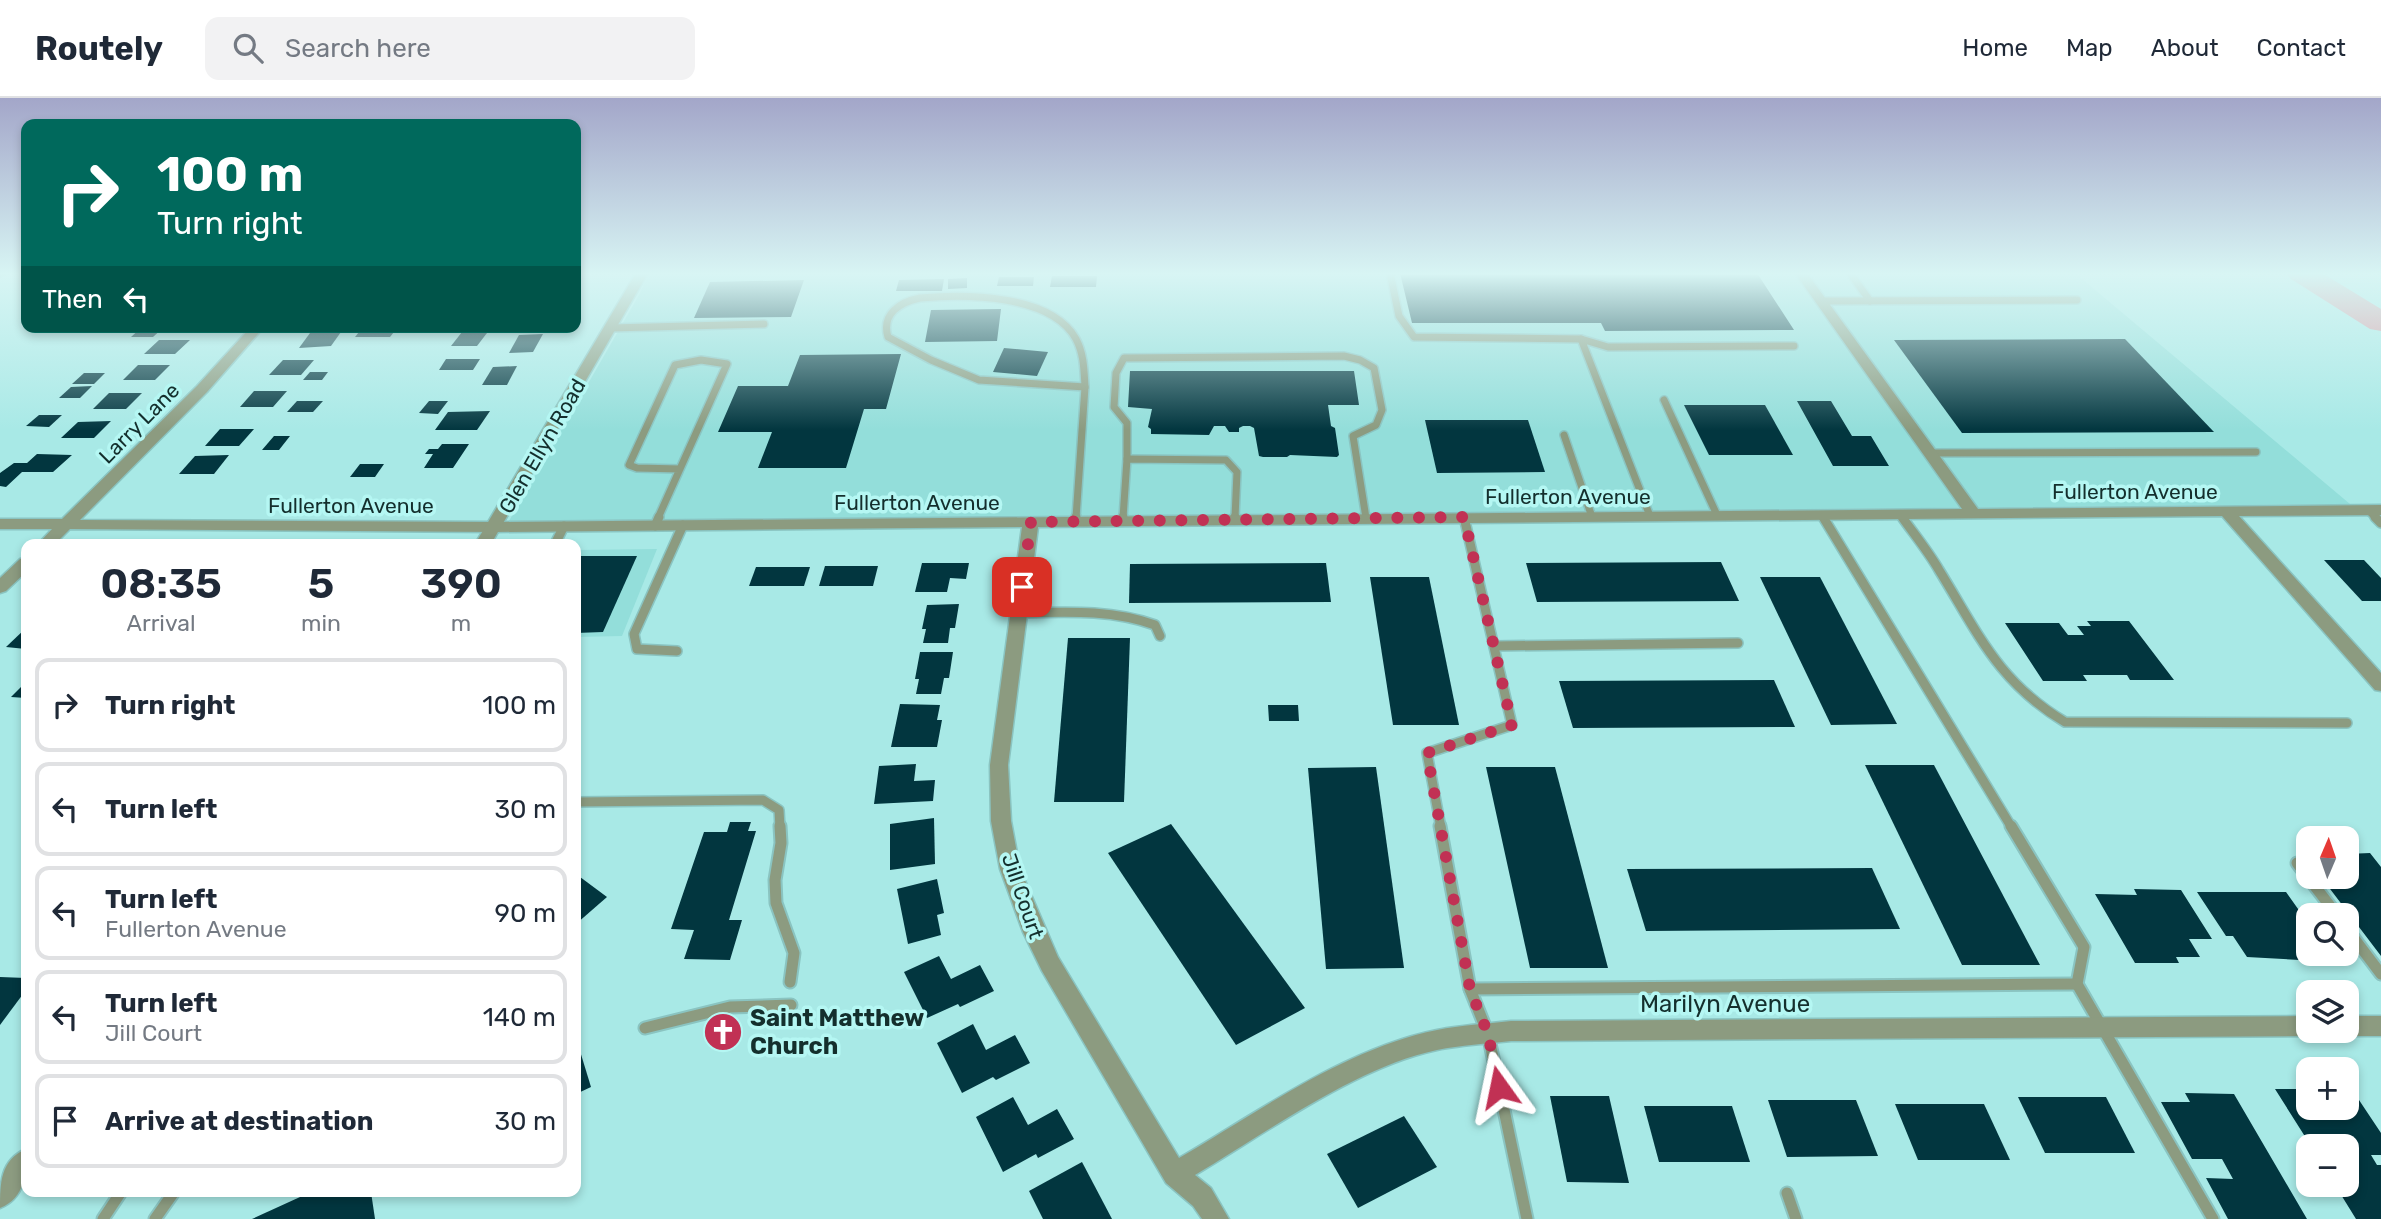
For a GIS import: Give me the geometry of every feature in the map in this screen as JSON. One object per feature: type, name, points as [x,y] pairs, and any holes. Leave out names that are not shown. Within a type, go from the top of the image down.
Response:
[{"type":"street","points":[[1839,325],[1973,513]]},
{"type":"street","name":"Glen Ellyn Road","points":[[487,539],[611,327]]},
{"type":"street","name":"Larry Lane","points":[[53,539],[202,389],[253,333]]},
{"type":"street","name":"Fullerton Avenue","points":[[0,524],[495,527],[2375,510]]},
{"type":"street","points":[[2226,511],[2381,685]]},
{"type":"street","name":"Jill Court","points":[[1031,522],[999,765],[1001,821],[1010,869],[1034,932],[1050,964],[1175,1174],[1202,1198],[1216,1219]]},
{"type":"street","points":[[0,587],[21,568]]},
{"type":"street","name":"Marilyn Avenue","points":[[1175,1174],[1359,1067],[1419,1044],[1488,1034],[1511,1031],[2296,1026]]},
{"type":"street","points":[[2359,1026],[2381,1026]]},
{"type":"street","points":[[0,1196],[21,1168]]},
{"type":"lane","points":[[611,327],[697,325]]},
{"type":"lane","points":[[886,325],[888,337],[896,343],[967,378],[1086,387]]},
{"type":"lane","points":[[1066,325],[1085,357],[1086,387],[1076,521]]},
{"type":"lane","points":[[1403,325],[1414,337],[1581,339],[1608,347],[1794,346]]},
{"type":"lane","points":[[1581,339],[1650,516]]},
{"type":"lane","points":[[1123,521],[1127,423],[1114,407],[1116,373],[1124,359],[1139,356],[1330,356],[1360,360],[1374,368],[1382,410],[1376,425],[1353,436],[1366,519]]},
{"type":"lane","points":[[655,526],[727,364],[715,360],[687,360],[675,365],[629,465],[637,468],[680,469]]},
{"type":"lane","points":[[1664,400],[1717,516]]},
{"type":"lane","points":[[1564,435],[1592,517]]},
{"type":"lane","points":[[1930,453],[2256,452]]},
{"type":"lane","points":[[1127,459],[1226,460],[1237,472],[1236,520]]},
{"type":"lane","points":[[2375,510],[2381,523]]},
{"type":"lane","points":[[1900,514],[1938,567],[2004,676],[2044,711],[2065,722],[2347,723]]},
{"type":"lane","points":[[1822,515],[2084,947],[2077,984],[2213,1219]]},
{"type":"lane","points":[[1464,517],[1512,725],[1427,753],[1470,989],[1488,1034],[1527,1219]]},
{"type":"lane","points":[[677,651],[637,649],[634,634],[683,525]]},
{"type":"lane","points":[[558,539],[565,526]]},
{"type":"lane","points":[[1019,612],[1133,616],[1155,625],[1160,636]]},
{"type":"lane","points":[[1494,646],[1738,643]]},
{"type":"lane","points":[[581,802],[763,800],[779,810],[781,843],[775,880],[776,903],[794,953],[790,982]]},
{"type":"lane","points":[[2359,945],[2381,974]]},
{"type":"lane","points":[[1470,989],[2077,984]]},
{"type":"lane","points":[[645,1028],[700,1013],[745,1006],[775,1009],[791,1005]]},
{"type":"lane","points":[[1787,1192],[1796,1219]]},
{"type":"lane","points":[[103,1219],[118,1197]]},
{"type":"lane","points":[[155,1219],[170,1197]]},
{"type":"shaded area","points":[[622,325],[2137,325],[2350,504],[509,521]]},
{"type":"shaded area","points":[[657,549],[622,636],[581,637],[581,550]]},
{"type":"building","points":[[928,325],[999,325],[997,341],[925,342]]},
{"type":"building","points":[[1602,325],[1791,325],[1794,330],[1605,331]]},
{"type":"building","points":[[135,333],[157,333],[153,337],[131,337]]},
{"type":"building","points":[[310,333],[340,333],[331,346],[299,348]]},
{"type":"building","points":[[358,333],[393,333],[390,337],[355,337]]},
{"type":"building","points":[[461,333],[487,333],[477,346],[451,346]]},
{"type":"building","points":[[543,334],[533,352],[509,353],[519,335]]},
{"type":"building","points":[[2125,339],[2214,432],[1962,433],[1894,340]]},
{"type":"building","points":[[159,340],[190,340],[175,354],[144,354]]},
{"type":"building","points":[[1004,348],[1048,352],[1037,376],[993,372]]},
{"type":"building","points":[[901,354],[886,409],[864,409],[846,468],[758,468],[772,432],[718,432],[738,386],[788,386],[800,355]]},
{"type":"building","points":[[446,359],[480,359],[473,370],[439,370]]},
{"type":"building","points":[[283,360],[314,360],[301,375],[269,375]]},
{"type":"building","points":[[138,365],[170,365],[155,380],[123,380]]},
{"type":"building","points":[[517,366],[507,385],[482,385],[493,367]]},
{"type":"building","points":[[1130,371],[1354,371],[1359,405],[1328,405],[1331,426],[1335,428],[1339,455],[1337,457],[1263,457],[1259,456],[1254,428],[1250,426],[1239,428],[1239,432],[1229,432],[1225,426],[1214,426],[1209,435],[1151,434],[1148,427],[1152,409],[1128,407]]},
{"type":"building","points":[[310,372],[328,372],[322,380],[303,380]]},
{"type":"building","points":[[84,373],[105,373],[94,384],[72,384]]},
{"type":"building","points":[[92,386],[80,398],[59,398],[71,387]]},
{"type":"building","points":[[254,391],[287,391],[273,407],[240,407]]},
{"type":"building","points":[[109,393],[142,393],[126,409],[93,409]]},
{"type":"building","points":[[297,401],[323,401],[313,412],[287,412]]},
{"type":"building","points":[[429,401],[448,401],[438,414],[419,413]]},
{"type":"building","points":[[1797,401],[1831,401],[1852,436],[1871,436],[1889,466],[1833,466]]},
{"type":"building","points":[[1684,405],[1765,405],[1793,455],[1709,455]]},
{"type":"building","points":[[490,411],[477,430],[435,430],[448,412]]},
{"type":"building","points":[[39,415],[62,415],[49,427],[26,426]]},
{"type":"building","points":[[1425,420],[1528,420],[1545,472],[1437,473]]},
{"type":"building","points":[[111,421],[94,438],[61,438],[78,422]]},
{"type":"building","points":[[220,429],[254,429],[239,446],[205,446]]},
{"type":"building","points":[[274,436],[290,436],[279,450],[262,450]]},
{"type":"building","points":[[442,444],[469,444],[453,468],[424,468],[433,454],[425,454],[429,449],[438,449]]},
{"type":"building","points":[[37,454],[72,455],[53,472],[22,472],[6,487],[0,486],[0,473],[14,463],[27,463]]},
{"type":"building","points":[[229,455],[214,474],[179,474],[195,456]]},
{"type":"building","points":[[360,464],[384,464],[375,477],[350,477]]},
{"type":"building","points":[[581,556],[637,556],[603,632],[581,633]]},
{"type":"building","points":[[2324,560],[2364,560],[2381,578],[2381,601],[2362,601]]},
{"type":"building","points":[[1721,562],[1739,601],[1537,602],[1526,563]]},
{"type":"building","points":[[922,563],[969,563],[966,579],[950,578],[947,592],[915,592]]},
{"type":"building","points":[[1326,563],[1331,602],[1129,603],[1130,564]]},
{"type":"building","points":[[825,566],[878,566],[873,586],[819,586]]},
{"type":"building","points":[[756,567],[810,567],[804,586],[749,586]]},
{"type":"building","points":[[1370,577],[1429,577],[1459,725],[1393,725]]},
{"type":"building","points":[[1760,577],[1820,577],[1897,724],[1831,725]]},
{"type":"building","points":[[959,604],[955,628],[950,628],[948,643],[923,643],[926,629],[922,629],[927,605]]},
{"type":"building","points":[[2087,621],[2129,621],[2174,680],[2130,680],[2127,675],[2083,675],[2087,681],[2043,681],[2005,623],[2059,623],[2068,635],[2084,635],[2077,626],[2091,626]]},
{"type":"building","points":[[21,633],[21,648],[6,647]]},
{"type":"building","points":[[1068,638],[1130,638],[1124,802],[1054,802]]},
{"type":"building","points":[[920,652],[953,652],[949,678],[944,678],[941,694],[916,694],[919,679],[915,679]]},
{"type":"building","points":[[1774,680],[1795,727],[1573,728],[1559,681]]},
{"type":"building","points":[[21,687],[21,698],[11,697]]},
{"type":"building","points":[[900,704],[940,705],[937,720],[942,720],[937,747],[891,747]]},
{"type":"building","points":[[1268,705],[1298,705],[1299,721],[1269,721]]},
{"type":"building","points":[[916,764],[914,781],[935,780],[933,801],[874,804],[879,766]]},
{"type":"building","points":[[1865,765],[1934,765],[2040,965],[1962,965]]},
{"type":"building","points":[[1376,767],[1404,968],[1326,969],[1308,768]]},
{"type":"building","points":[[1486,767],[1555,767],[1608,968],[1530,968]]},
{"type":"building","points":[[934,818],[935,864],[890,870],[890,824]]},
{"type":"building","points":[[730,822],[751,822],[748,831],[756,831],[729,920],[742,920],[730,960],[684,959],[694,930],[671,929],[704,832],[727,832]]},
{"type":"building","points":[[1171,824],[1305,1008],[1236,1045],[1108,853]]},
{"type":"building","points":[[2359,853],[2370,853],[2381,867],[2381,956],[2359,927],[2359,903],[2341,903],[2330,889],[2359,889]]},
{"type":"building","points":[[1872,868],[1900,929],[1646,931],[1627,869]]},
{"type":"building","points":[[581,878],[607,897],[581,920]]},
{"type":"building","points":[[937,879],[944,913],[937,915],[941,935],[908,944],[897,889]]},
{"type":"building","points":[[2134,889],[2181,890],[2212,939],[2189,939],[2200,957],[2176,957],[2179,963],[2135,963],[2095,894],[2137,895]]},
{"type":"building","points":[[2197,892],[2286,892],[2296,906],[2296,960],[2247,957],[2233,936],[2226,936]]},
{"type":"building","points":[[939,956],[951,979],[980,965],[994,991],[960,1007],[958,1004],[927,1018],[904,972]]},
{"type":"building","points":[[0,977],[21,978],[21,997],[0,1025]]},
{"type":"building","points":[[973,1024],[986,1050],[1015,1035],[1030,1063],[996,1080],[993,1077],[962,1093],[937,1043]]},
{"type":"building","points":[[581,1054],[591,1087],[581,1092]]},
{"type":"building","points":[[2275,1089],[2296,1089],[2296,1120],[2359,1120],[2359,1100],[2381,1133],[2381,1155],[2371,1155],[2377,1165],[2381,1165],[2381,1219],[2356,1219],[2342,1197],[2359,1197],[2359,1134],[2303,1134]]},
{"type":"building","points":[[2185,1093],[2234,1094],[2307,1219],[2228,1219],[2206,1178],[2233,1179],[2222,1159],[2192,1159],[2161,1102],[2190,1102]]},
{"type":"building","points":[[1550,1096],[1609,1096],[1629,1183],[1567,1182]]},
{"type":"building","points":[[1013,1097],[1028,1125],[1057,1109],[1074,1139],[1038,1158],[1036,1154],[1003,1172],[976,1117]]},
{"type":"building","points":[[2018,1097],[2106,1097],[2135,1153],[2045,1153]]},
{"type":"building","points":[[1768,1100],[1856,1100],[1878,1156],[1787,1157]]},
{"type":"building","points":[[1895,1104],[1984,1104],[2010,1160],[1918,1160]]},
{"type":"building","points":[[1644,1106],[1732,1106],[1750,1162],[1659,1162]]},
{"type":"building","points":[[1404,1116],[1437,1167],[1358,1208],[1327,1154]]},
{"type":"building","points":[[1082,1162],[1112,1219],[1043,1219],[1029,1191]]},
{"type":"building","points":[[300,1197],[372,1197],[375,1219],[252,1219]]},
{"type":"place","name":"Saint Matthew Church","points":[[723,1032]]},
{"type":"route","points":[[1022,587],[1031,522],[1464,517],[1512,725],[1427,753],[1470,989],[1488,1034],[1499,1087]]}]
